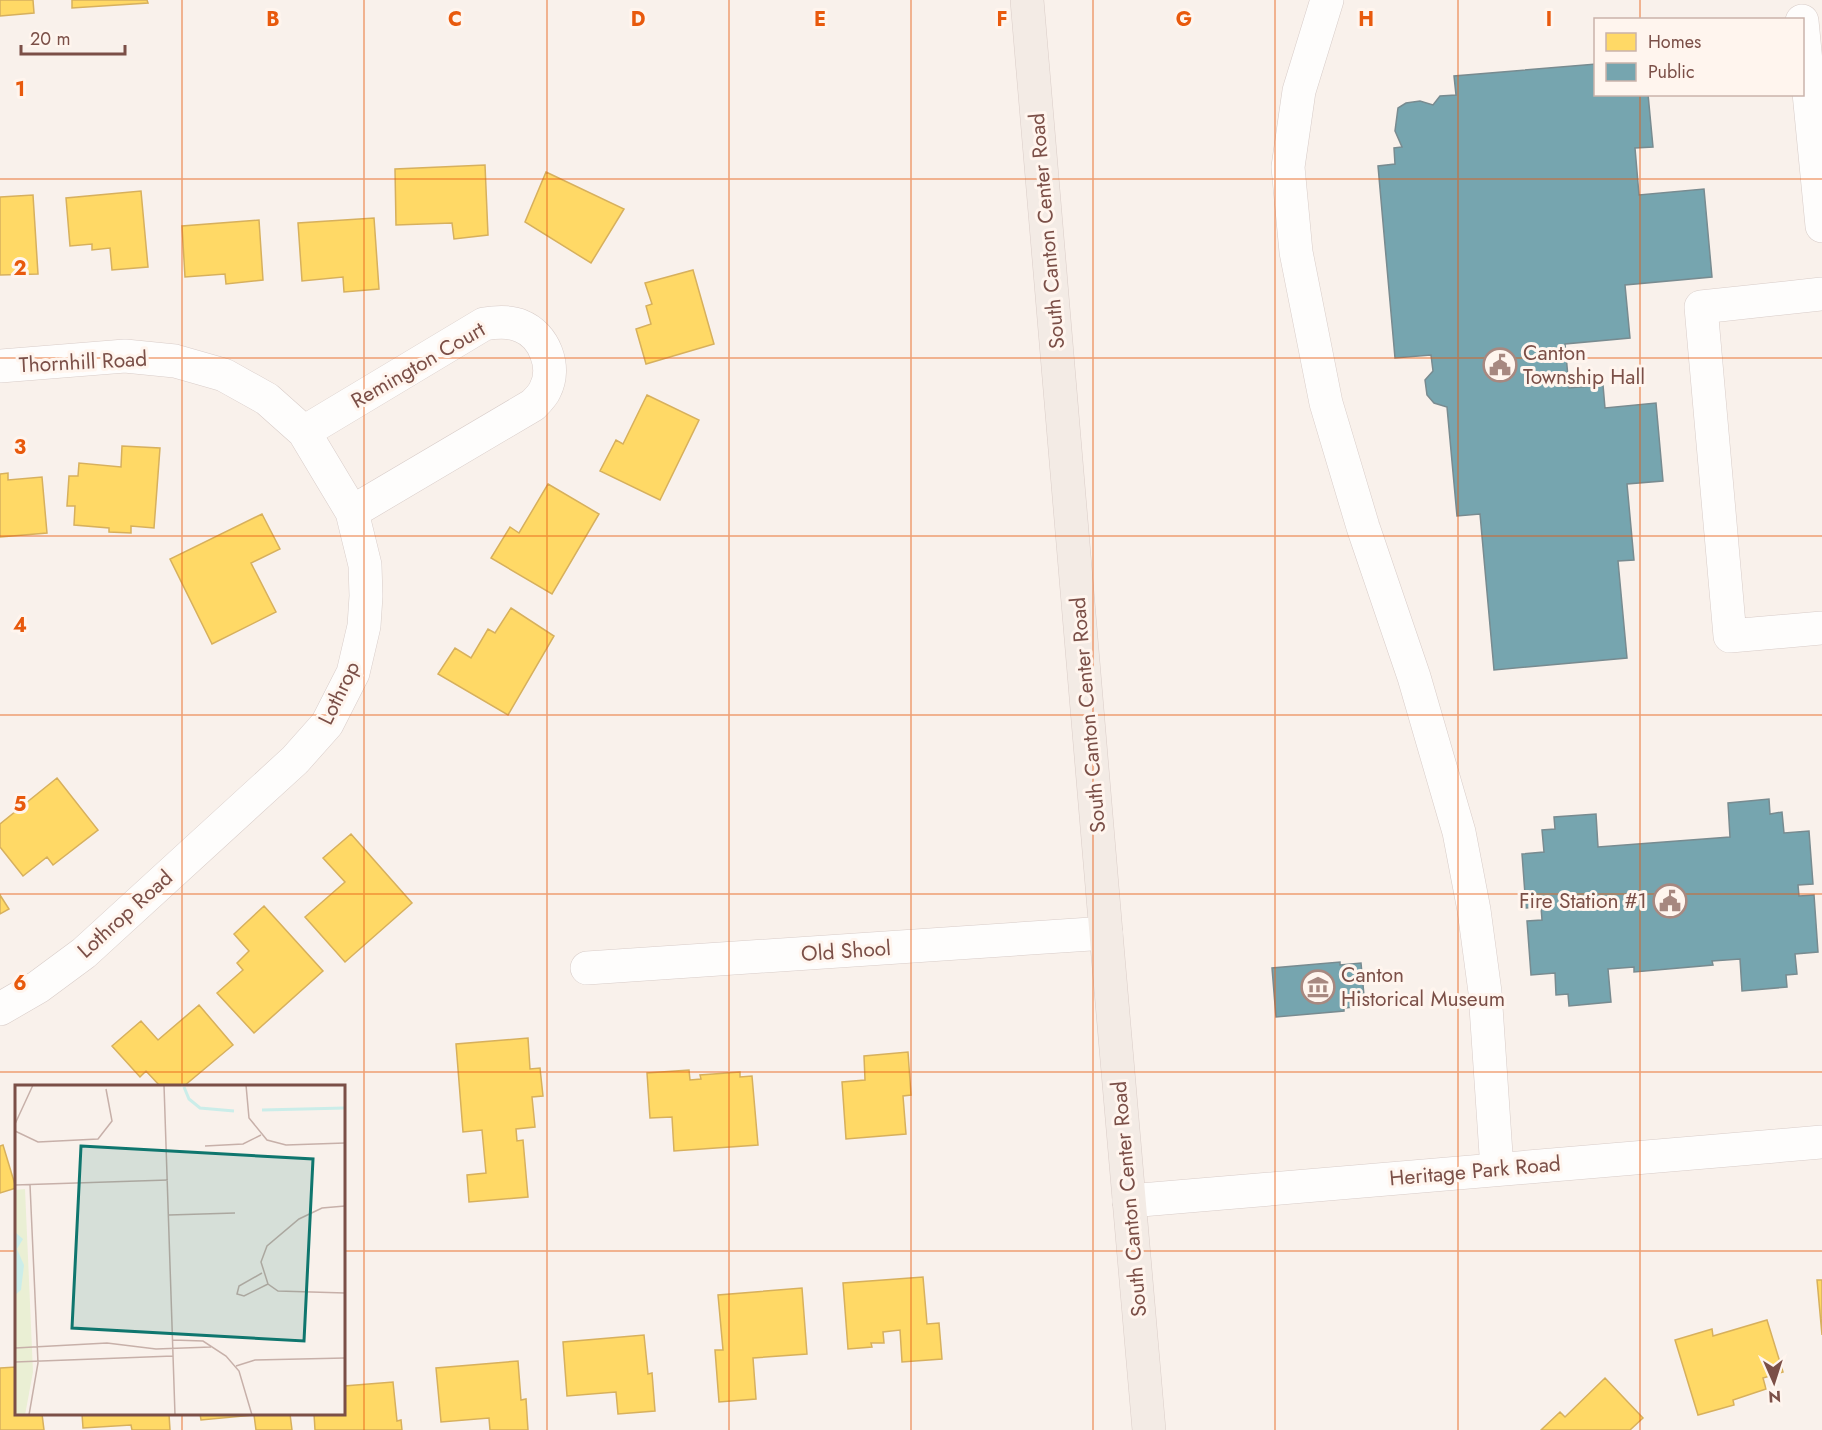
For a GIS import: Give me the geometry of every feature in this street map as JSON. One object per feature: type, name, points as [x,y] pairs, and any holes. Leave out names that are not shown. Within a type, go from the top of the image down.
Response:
[{"type":"main road","name":"South Canton Center Road","points":[[1027,0],[1149,1430]]},
{"type":"street","points":[[1800,0],[1802,18]]},
{"type":"street","points":[[1335,1],[1299,92],[1288,167],[1296,252],[1326,403],[1363,527],[1414,677],[1459,832],[1474,910],[1485,992],[1497,1170]]},
{"type":"street","points":[[1804,41],[1822,226]]},
{"type":"street","points":[[1822,294],[1701,307],[1730,636],[1822,627]]},
{"type":"street","name":"Remington Court","points":[[304,432],[484,324],[497,322],[520,325],[533,332],[541,342],[546,352],[549,377],[545,390],[533,405],[352,512]]},
{"type":"street","name":"Thornhill Road","points":[[0,366],[125,356],[175,361],[224,375],[267,399],[304,432],[352,512]]},
{"type":"street","name":"Lothrop","points":[[242,808],[295,760],[327,724],[353,673],[364,626],[366,596],[365,566],[352,512]]},
{"type":"street","name":"Lothrop Road","points":[[0,1009],[38,987],[84,953],[242,808]]},
{"type":"street","name":"Old Shool","points":[[587,968],[1106,933]]},
{"type":"street","name":"Heritage Park Road","points":[[1129,1201],[1822,1142]]},
{"type":"building: Homes","points":[[0,0],[33,0],[34,13],[0,16]]},
{"type":"building: Homes","points":[[72,0],[147,0],[148,3],[72,8]]},
{"type":"building: Homes","points":[[485,165],[488,235],[454,239],[452,223],[396,225],[395,169]]},
{"type":"building: Homes","points":[[546,172],[624,209],[591,263],[525,222]]},
{"type":"building: Homes","points":[[141,191],[148,267],[112,270],[110,248],[92,250],[92,244],[70,246],[66,198]]},
{"type":"building: Homes","points":[[33,195],[38,274],[0,275],[0,197]]},
{"type":"building: Homes","points":[[374,218],[379,289],[344,292],[343,277],[302,281],[298,223]]},
{"type":"building: Homes","points":[[259,220],[263,280],[226,284],[225,274],[185,277],[182,226]]},
{"type":"building: Homes","points":[[693,270],[714,344],[646,364],[636,329],[651,324],[646,306],[652,304],[645,283]]},
{"type":"building: Homes","points":[[647,395],[699,420],[660,500],[600,471],[616,440],[623,444]]},
{"type":"building: Homes","points":[[122,446],[160,448],[154,528],[131,526],[131,533],[109,532],[109,528],[74,525],[75,506],[67,506],[69,476],[78,476],[79,463],[121,467]]},
{"type":"building: Homes","points":[[8,473],[8,480],[42,477],[47,533],[0,537],[0,474]]},
{"type":"building: Homes","points":[[548,484],[599,514],[552,594],[491,558],[510,527],[519,533]]},
{"type":"building: Homes","points":[[262,514],[280,549],[251,563],[276,612],[212,644],[170,559]]},
{"type":"building: Homes","points":[[511,608],[554,636],[508,715],[438,674],[455,648],[471,658],[488,629],[495,633]]},
{"type":"building: Homes","points":[[57,778],[98,830],[53,865],[47,857],[23,876],[0,847],[0,824]]},
{"type":"building: Homes","points":[[351,834],[412,903],[345,962],[305,917],[345,882],[323,858]]},
{"type":"building: Homes","points":[[0,895],[9,909],[0,914]]},
{"type":"building: Homes","points":[[264,906],[323,971],[254,1033],[217,993],[243,970],[237,963],[249,951],[234,934]]},
{"type":"building: Homes","points":[[199,1005],[233,1045],[185,1085],[159,1085],[146,1071],[140,1077],[112,1046],[141,1021],[158,1040]]},
{"type":"building: Homes","points":[[528,1038],[530,1069],[540,1068],[543,1096],[532,1097],[535,1127],[516,1129],[517,1141],[523,1140],[528,1197],[469,1202],[467,1175],[486,1173],[482,1130],[463,1132],[456,1044]]},
{"type":"building: Homes","points":[[908,1052],[911,1095],[903,1096],[906,1134],[846,1139],[842,1082],[865,1080],[864,1056]]},
{"type":"building: Homes","points":[[689,1070],[690,1080],[701,1079],[700,1075],[740,1072],[740,1077],[752,1076],[758,1145],[674,1151],[672,1117],[650,1118],[647,1073]]},
{"type":"building: Homes","points":[[3,1145],[15,1188],[0,1193],[0,1146]]},
{"type":"building: Homes","points":[[923,1277],[927,1324],[939,1323],[942,1359],[902,1362],[900,1330],[883,1332],[884,1343],[871,1343],[872,1347],[848,1349],[843,1283]]},
{"type":"building: Homes","points":[[1817,1280],[1822,1280],[1822,1335]]},
{"type":"building: Homes","points":[[802,1288],[807,1354],[753,1358],[756,1399],[719,1402],[715,1350],[723,1350],[718,1295]]},
{"type":"building: Homes","points":[[1767,1320],[1783,1372],[1763,1378],[1766,1389],[1733,1400],[1734,1405],[1698,1415],[1675,1340],[1712,1329],[1713,1336]]},
{"type":"building: Homes","points":[[644,1335],[648,1374],[652,1373],[655,1411],[618,1414],[616,1392],[567,1396],[563,1342]]},
{"type":"building: Homes","points":[[518,1361],[521,1400],[526,1399],[528,1430],[490,1430],[489,1418],[441,1422],[436,1368]]},
{"type":"building: Homes","points":[[15,1367],[15,1415],[42,1415],[44,1430],[0,1430],[0,1368]]},
{"type":"building: Homes","points":[[1605,1378],[1643,1418],[1630,1430],[1541,1430],[1560,1412],[1565,1417]]},
{"type":"building: Homes","points":[[393,1382],[397,1421],[401,1420],[402,1430],[315,1430],[314,1415],[345,1415],[345,1386]]},
{"type":"building: Homes","points":[[82,1415],[169,1415],[170,1430],[132,1430],[131,1425],[83,1428]]},
{"type":"building: Homes","points":[[200,1415],[254,1415],[201,1420]]},
{"type":"building: Homes","points":[[254,1415],[290,1415],[292,1430],[256,1430]]},
{"type":"building: Public","name":"Canton Township Hall","points":[[1594,64],[1594,96],[1648,96],[1653,147],[1635,148],[1639,195],[1704,189],[1712,277],[1625,285],[1630,338],[1565,344],[1569,388],[1603,385],[1605,408],[1656,403],[1663,481],[1627,484],[1634,560],[1618,561],[1627,658],[1494,670],[1480,514],[1457,516],[1447,407],[1434,403],[1427,395],[1425,380],[1433,371],[1431,355],[1395,358],[1378,166],[1395,164],[1394,148],[1402,147],[1395,131],[1398,108],[1406,103],[1420,101],[1433,105],[1440,96],[1456,95],[1454,76]]},
{"type":"building: Public","name":"Fire Station #1","points":[[1769,799],[1770,814],[1782,812],[1784,833],[1809,831],[1813,884],[1798,885],[1799,896],[1814,895],[1818,952],[1795,954],[1797,974],[1786,975],[1787,987],[1742,991],[1740,959],[1712,961],[1713,965],[1634,972],[1634,967],[1608,969],[1611,1002],[1569,1006],[1568,994],[1556,995],[1555,973],[1531,975],[1527,921],[1542,920],[1541,907],[1526,908],[1522,854],[1544,852],[1542,830],[1555,829],[1554,817],[1596,814],[1598,847],[1730,837],[1728,803]]},
{"type":"building: Public","name":"Canton Historical Museum","points":[[1340,962],[1340,965],[1361,963],[1365,1006],[1344,1008],[1344,1011],[1276,1017],[1272,968]]},
{"type":"place","name":"Canton Township Hall","points":[[1500,365]]},
{"type":"place","name":"Fire Station #1","points":[[1670,901]]},
{"type":"place","name":"Canton Historical Museum","points":[[1318,987]]}]
